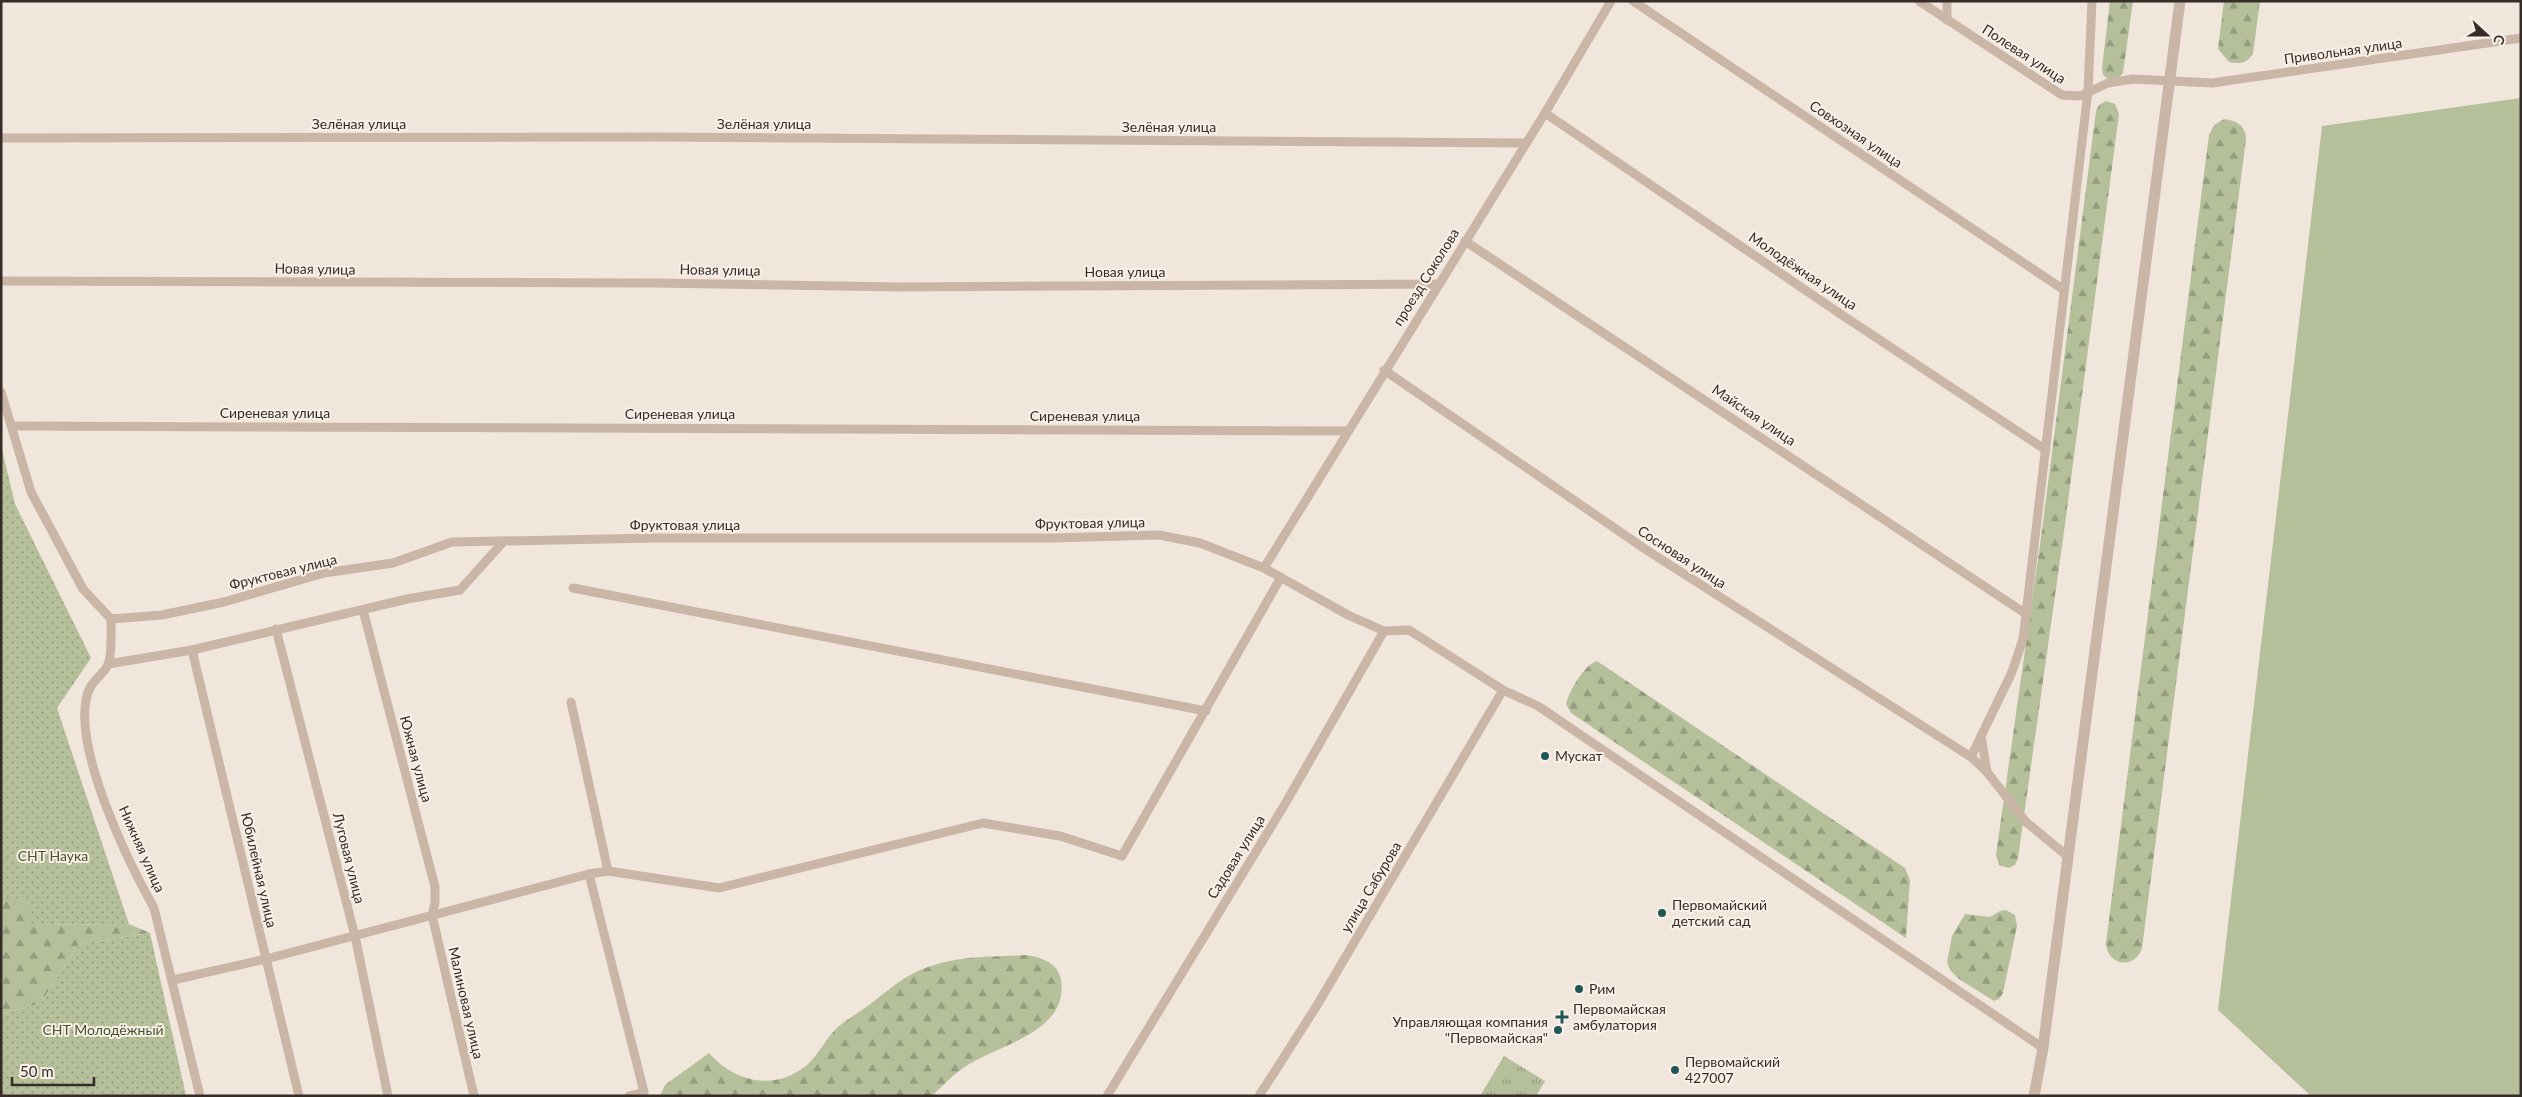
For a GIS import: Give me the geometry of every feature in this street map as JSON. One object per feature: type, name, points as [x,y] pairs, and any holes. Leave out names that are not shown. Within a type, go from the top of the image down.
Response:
[{"type":"street","name":"проезд Соколова","points":[[1264,568],[1384,370],[1545,113],[1611,1]]},
{"type":"street","name":"Совхозная улица","points":[[1633,1],[2064,290]]},
{"type":"street","name":"Полевая улица","points":[[1919,1],[2062,95],[2080,96],[2108,83],[2133,79],[2168,80]]},
{"type":"street","points":[[1947,1],[1947,20]]},
{"type":"street","points":[[1971,758],[2018,656],[2023,640],[2088,92],[2092,1]]},
{"type":"street","points":[[2034,1096],[2043,1048],[2066,855],[2180,1]]},
{"type":"street","name":"Привольная улица","points":[[2168,80],[2212,83],[2521,38]]},
{"type":"street","name":"Молодёжная улица","points":[[1545,113],[1842,315],[2046,450]]},
{"type":"street","name":"Зелёная улица","points":[[1,138],[665,137],[1526,143]]},
{"type":"street","name":"Майская улица","points":[[1465,241],[2026,614]]},
{"type":"street","name":"Новая улица","points":[[1,281],[655,283],[899,287],[1439,284]]},
{"type":"street","name":"Сосновая улица","points":[[1384,370],[1648,551],[1971,758],[1987,772],[2026,822],[2066,855]]},
{"type":"street","points":[[1,392],[31,492],[83,589],[112,619],[108,664],[192,650],[407,599],[460,590],[504,541]]},
{"type":"street","name":"Сиреневая улица","points":[[12,426],[1348,431]]},
{"type":"street","name":"Фруктовая улица","points":[[112,619],[162,615],[224,602],[324,574],[393,563],[452,542],[655,538],[1052,538],[1158,535],[1200,544],[1264,568],[1348,615],[1384,630]]},
{"type":"street","points":[[173,980],[266,959],[589,874],[608,871],[719,888],[983,823],[1060,836],[1122,856],[1281,577]]},
{"type":"street","points":[[573,588],[1206,711]]},
{"type":"street","name":"Южная улица","points":[[363,610],[435,887],[435,903],[432,915]]},
{"type":"street","name":"Луговая улица","points":[[276,629],[355,936],[388,1096]]},
{"type":"street","points":[[1384,630],[1410,630],[1503,690],[1538,706],[2043,1048]]},
{"type":"street","name":"Садовая улица","points":[[1108,1096],[1285,804],[1384,630]]},
{"type":"street","name":"Юбилейная улица","points":[[192,650],[299,1096]]},
{"type":"street","name":"Нижняя улица","points":[[108,664],[92,683],[86,698],[84,713],[86,743],[106,804],[141,886],[154,908],[200,1096]]},
{"type":"street","name":"улица Сабурова","points":[[1259,1096],[1316,1007],[1503,690]]},
{"type":"street","points":[[571,702],[608,871]]},
{"type":"street","points":[[1981,736],[1987,772]]},
{"type":"street","points":[[589,874],[644,1092],[629,1096]]},
{"type":"street","name":"Малиновая улица","points":[[432,915],[474,1096]]},
{"type":"green space","points":[[2110,1],[2133,1],[2123,73],[2119,78],[2109,79],[2103,75],[2102,68]]},
{"type":"green space","points":[[2224,1],[2260,1],[2253,54],[2242,63],[2229,62],[2218,49]]},
{"type":"green space","points":[[2521,98],[2521,1096],[2311,1096],[2218,1010],[2322,126]]},
{"type":"green space","points":[[2106,101],[2115,104],[2119,114],[2064,532],[2018,858],[2015,865],[2009,868],[1999,865],[1996,855],[2042,530],[2096,111],[2099,105]]},
{"type":"green space","points":[[2224,119],[2240,124],[2246,139],[2142,948],[2134,960],[2122,962],[2111,957],[2106,943],[2209,135],[2214,125]]},
{"type":"green space","name":"СНТ Наука","points":[[1,445],[15,504],[91,658],[57,708],[129,924],[31,925],[27,901],[1,900]]},
{"type":"green space","points":[[1597,661],[1905,868],[1910,880],[1906,938],[1571,713],[1566,704],[1570,692],[1582,673],[1592,663]]},
{"type":"green space","points":[[1,900],[27,900],[32,925],[129,924],[150,933],[79,944],[40,1004],[1,1014]]},
{"type":"green space","points":[[2006,910],[2015,915],[2017,926],[2003,993],[1999,999],[1994,1001],[1959,979],[1950,970],[1947,962],[1952,936],[1965,914],[1990,917]]},
{"type":"green space","name":"СНТ Молодёжный","points":[[150,933],[186,1096],[1,1096],[1,1014],[40,1004],[79,944]]},
{"type":"green space","points":[[1027,955],[1049,962],[1057,969],[1061,980],[1060,998],[1054,1013],[1042,1026],[1027,1036],[963,1068],[932,1096],[660,1096],[665,1085],[709,1053],[730,1071],[743,1077],[769,1081],[782,1079],[807,1065],[841,1024],[863,1010],[896,984],[916,972],[944,962],[984,957]]},
{"type":"green space","points":[[1504,1056],[1545,1081],[1536,1096],[1480,1096]]},
{"type":"place","name":"Мускат","points":[[1545,756]]},
{"type":"place","name":"Первомайский детский сад","points":[[1662,913]]},
{"type":"place","name":"Рим","points":[[1579,989]]},
{"type":"place","name":"Первомайская амбулатория","points":[[1562,1017]]},
{"type":"place","name":"Управляющая компания \"Первомайская\"","points":[[1558,1030]]},
{"type":"place","name":"Первомайский 427007","points":[[1675,1070]]}]
